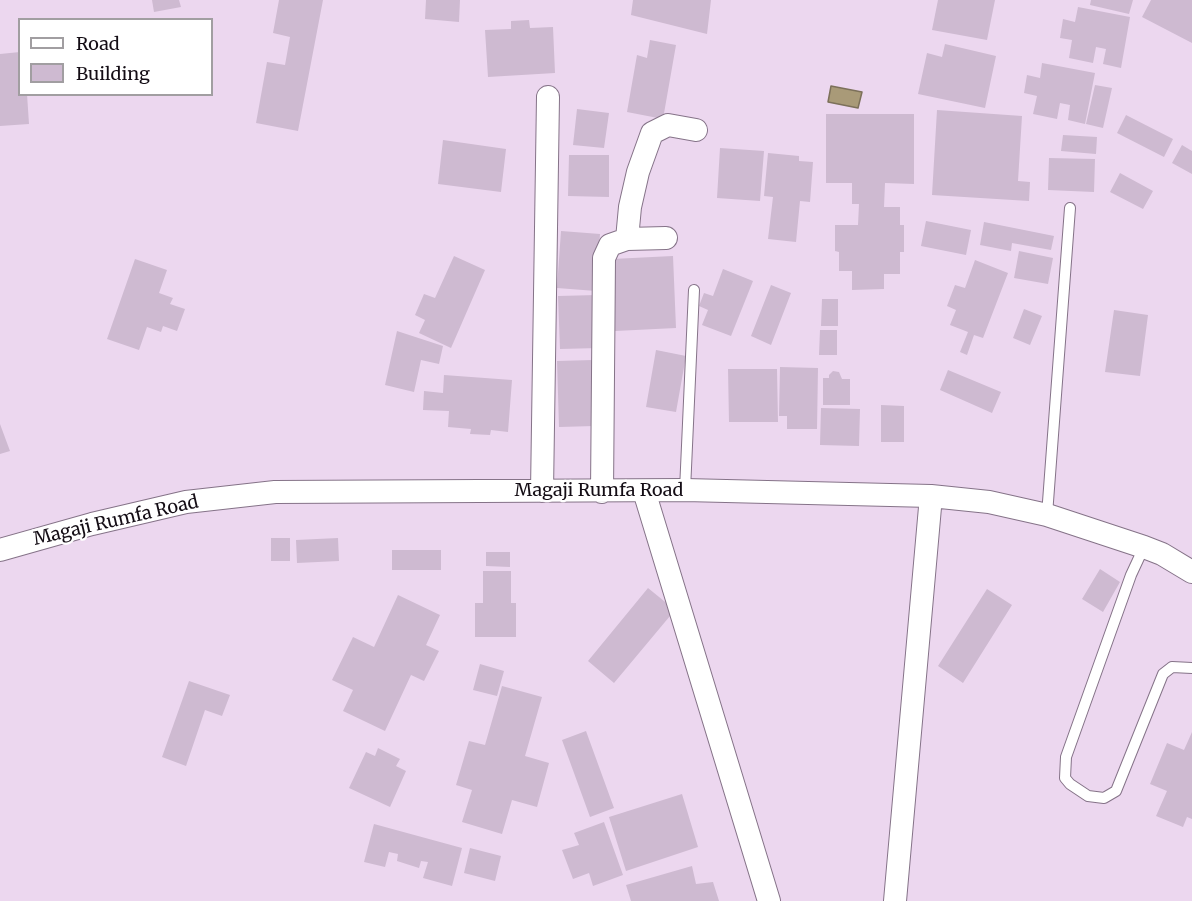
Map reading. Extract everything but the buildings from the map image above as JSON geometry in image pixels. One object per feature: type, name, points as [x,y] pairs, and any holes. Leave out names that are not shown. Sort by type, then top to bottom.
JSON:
[{"type":"street","points":[[542,491],[548,97]]},
{"type":"street","points":[[627,239],[630,207],[638,172],[652,133],[668,125],[696,130]]},
{"type":"street","points":[[602,492],[604,258],[610,245],[627,239],[666,238]]},
{"type":"street","name":"Magaji Rumfa Road","points":[[0,550],[92,524],[186,502],[275,492],[685,490],[931,496],[989,502],[1047,514],[1144,547],[1192,572]]},
{"type":"street","points":[[644,491],[769,901]]},
{"type":"street","points":[[895,901],[931,496]]},
{"type":"lane","points":[[1047,514],[1070,208]]},
{"type":"lane","points":[[685,490],[694,290]]},
{"type":"lane","points":[[1144,547],[1131,575],[1066,757],[1065,778],[1070,784],[1088,796],[1104,798],[1116,791],[1163,674],[1172,667],[1192,668]]},
{"type":"shaded area","points":[[831,86],[862,92],[858,108],[828,102]]}]
